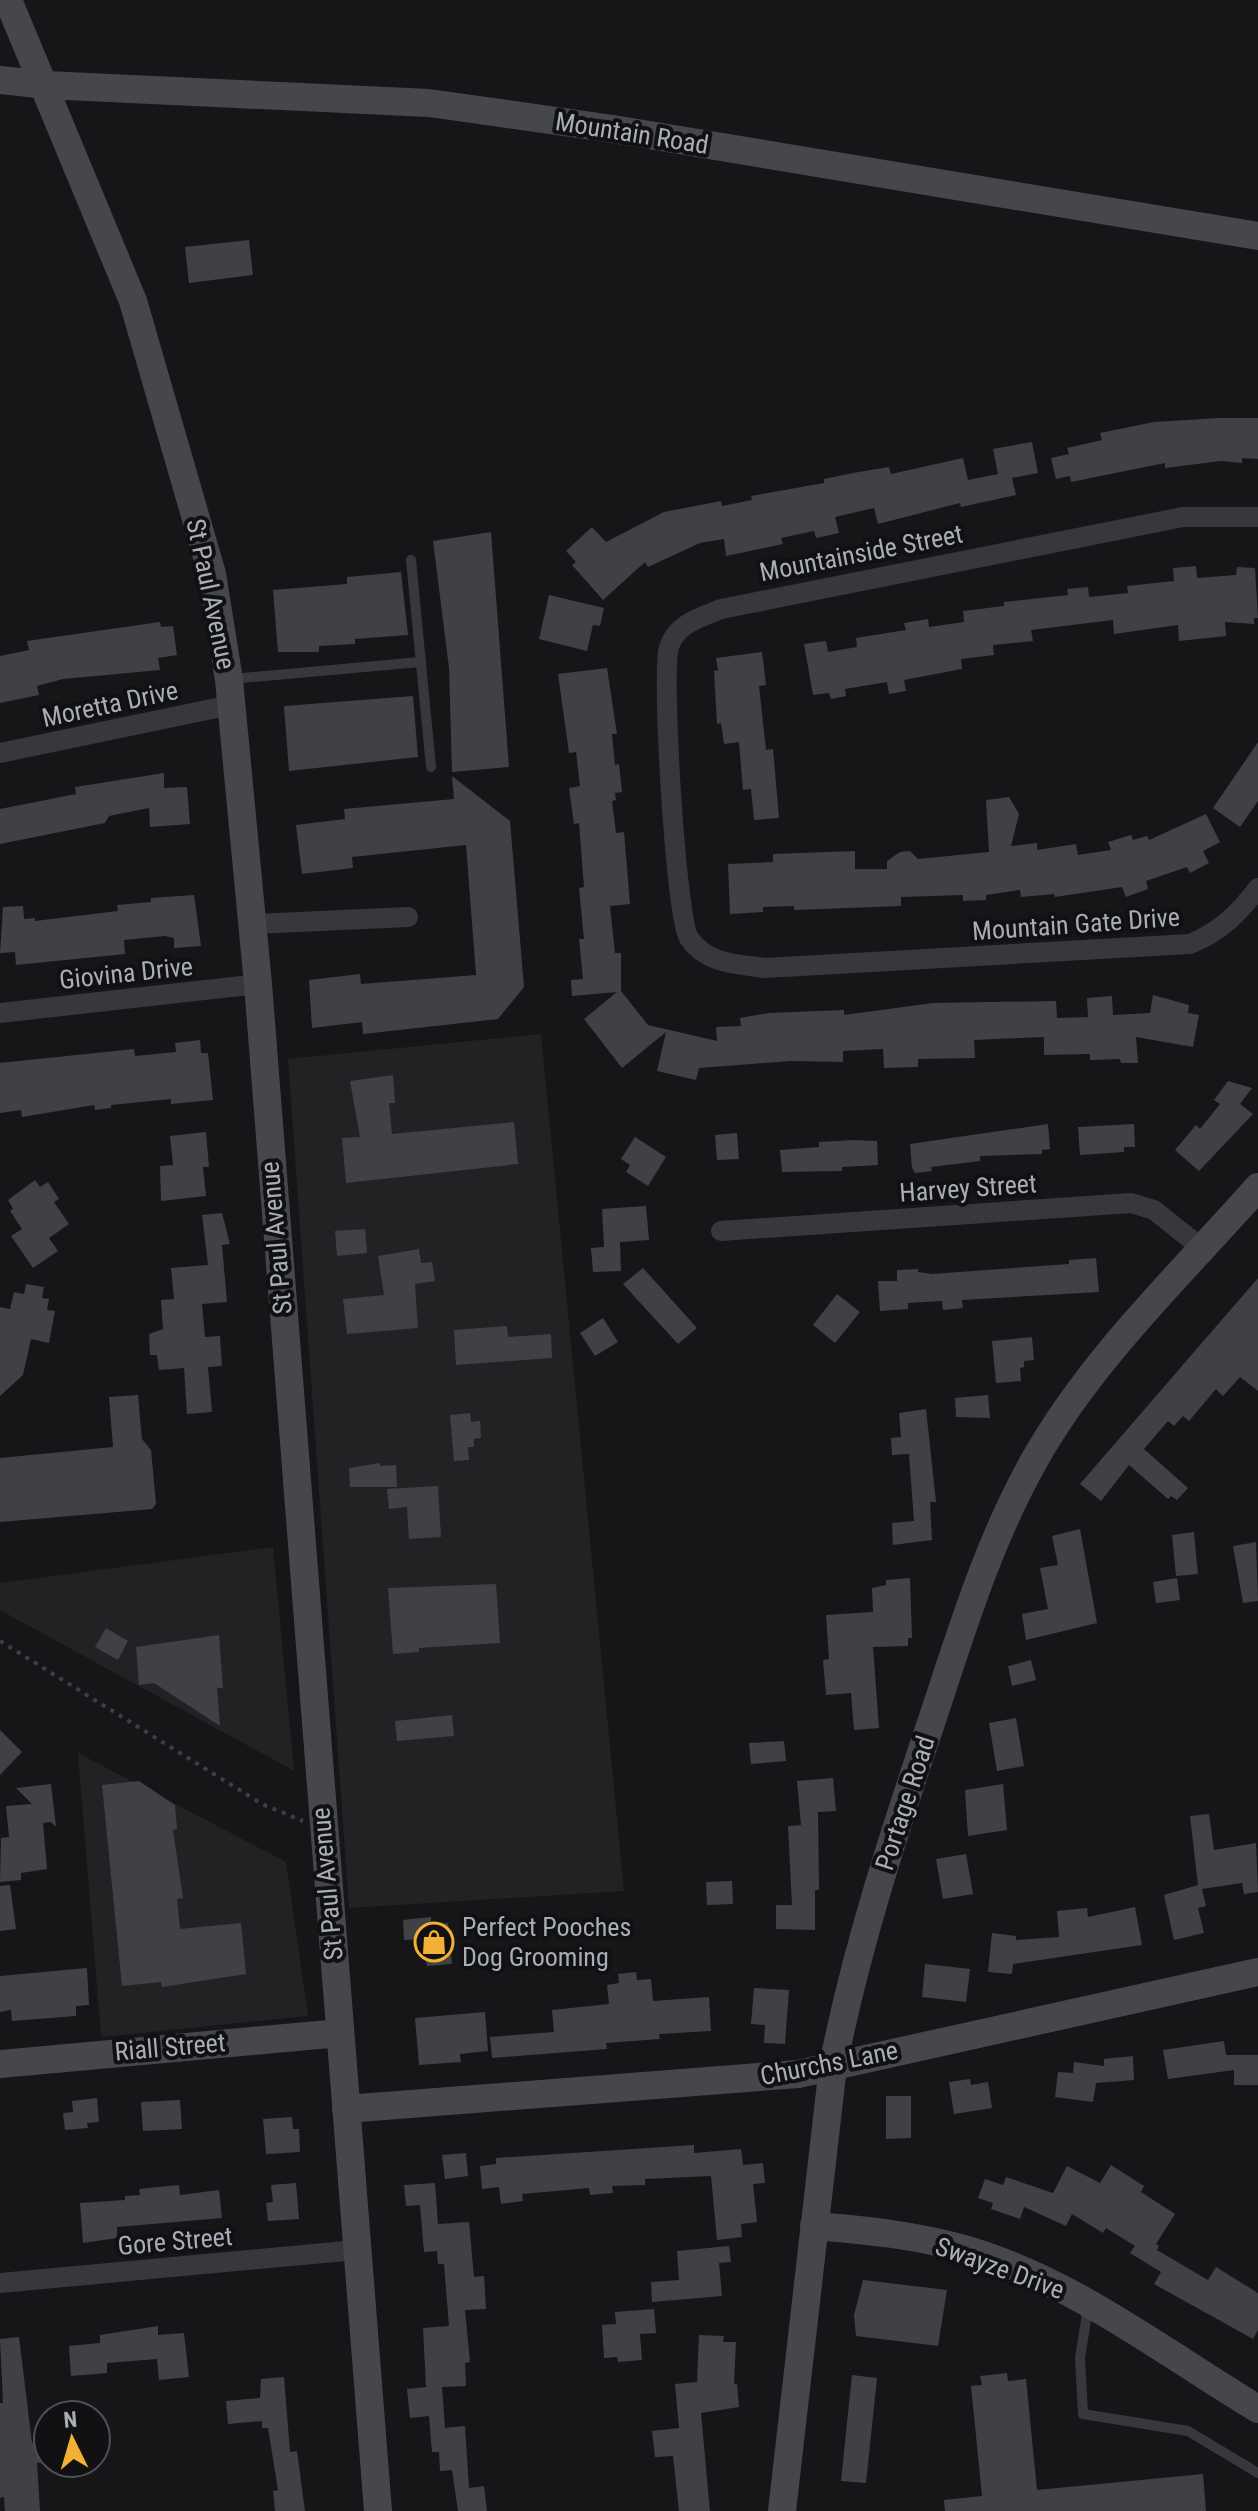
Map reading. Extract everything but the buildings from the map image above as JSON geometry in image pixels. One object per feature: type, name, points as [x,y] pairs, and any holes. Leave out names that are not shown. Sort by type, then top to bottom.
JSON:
[{"type":"street","name":"St Paul Avenue","points":[[8,0],[46,85],[133,301],[212,574],[230,692],[258,984],[378,2511]]},
{"type":"street","name":"Mountain Road","points":[[0,80],[46,85],[429,103],[613,129],[1258,236]]},
{"type":"street","name":"Mountainside Street","points":[[877,961],[765,968],[713,960],[688,937],[681,898],[667,693],[669,648],[687,623],[767,597],[1183,517],[1258,517]]},
{"type":"street","name":"Moretta Drive","points":[[0,753],[230,692]]},
{"type":"street","name":"Mountain Gate Drive","points":[[877,961],[1190,944],[1212,935],[1242,909],[1258,888]]},
{"type":"street","points":[[252,924],[408,917]]},
{"type":"street","name":"Giovina Drive","points":[[0,1013],[258,984]]},
{"type":"street","name":"Portage Road","points":[[782,2511],[833,2066],[861,1943],[884,1866],[994,1542],[1036,1457],[1089,1381],[1258,1187]]},
{"type":"street","name":"Harvey Street","points":[[721,1231],[1131,1203],[1154,1210],[1203,1249]]},
{"type":"street","name":"Churchs Lane","points":[[346,2109],[798,2074],[1258,1972]]},
{"type":"street","name":"Riall Street","points":[[0,2064],[340,2033]]},
{"type":"street","name":"Swayze Drive","points":[[814,2226],[895,2233],[966,2249],[1035,2276],[1089,2303],[1258,2409]]},
{"type":"street","name":"Gore Street","points":[[0,2283],[356,2250]]},
{"type":"lane","points":[[411,560],[431,767]]},
{"type":"lane","points":[[230,692],[420,662]]},
{"type":"lane","points":[[1089,2303],[1080,2358],[1083,2414],[1188,2431],[1258,2473]]},
{"type":"path","points":[[0,1641],[262,1804],[292,1819],[322,1825]]},
{"type":"shaded area","points":[[541,1034],[624,1891],[349,1908],[288,1059]]},
{"type":"shaded area","points":[[273,1547],[294,1771],[0,1610],[0,1583]]},
{"type":"shaded area","points":[[78,1753],[286,1862],[308,2016],[101,2037]]},
{"type":"place","name":"Perfect Pooches Dog Grooming","points":[[434,1942]]}]
